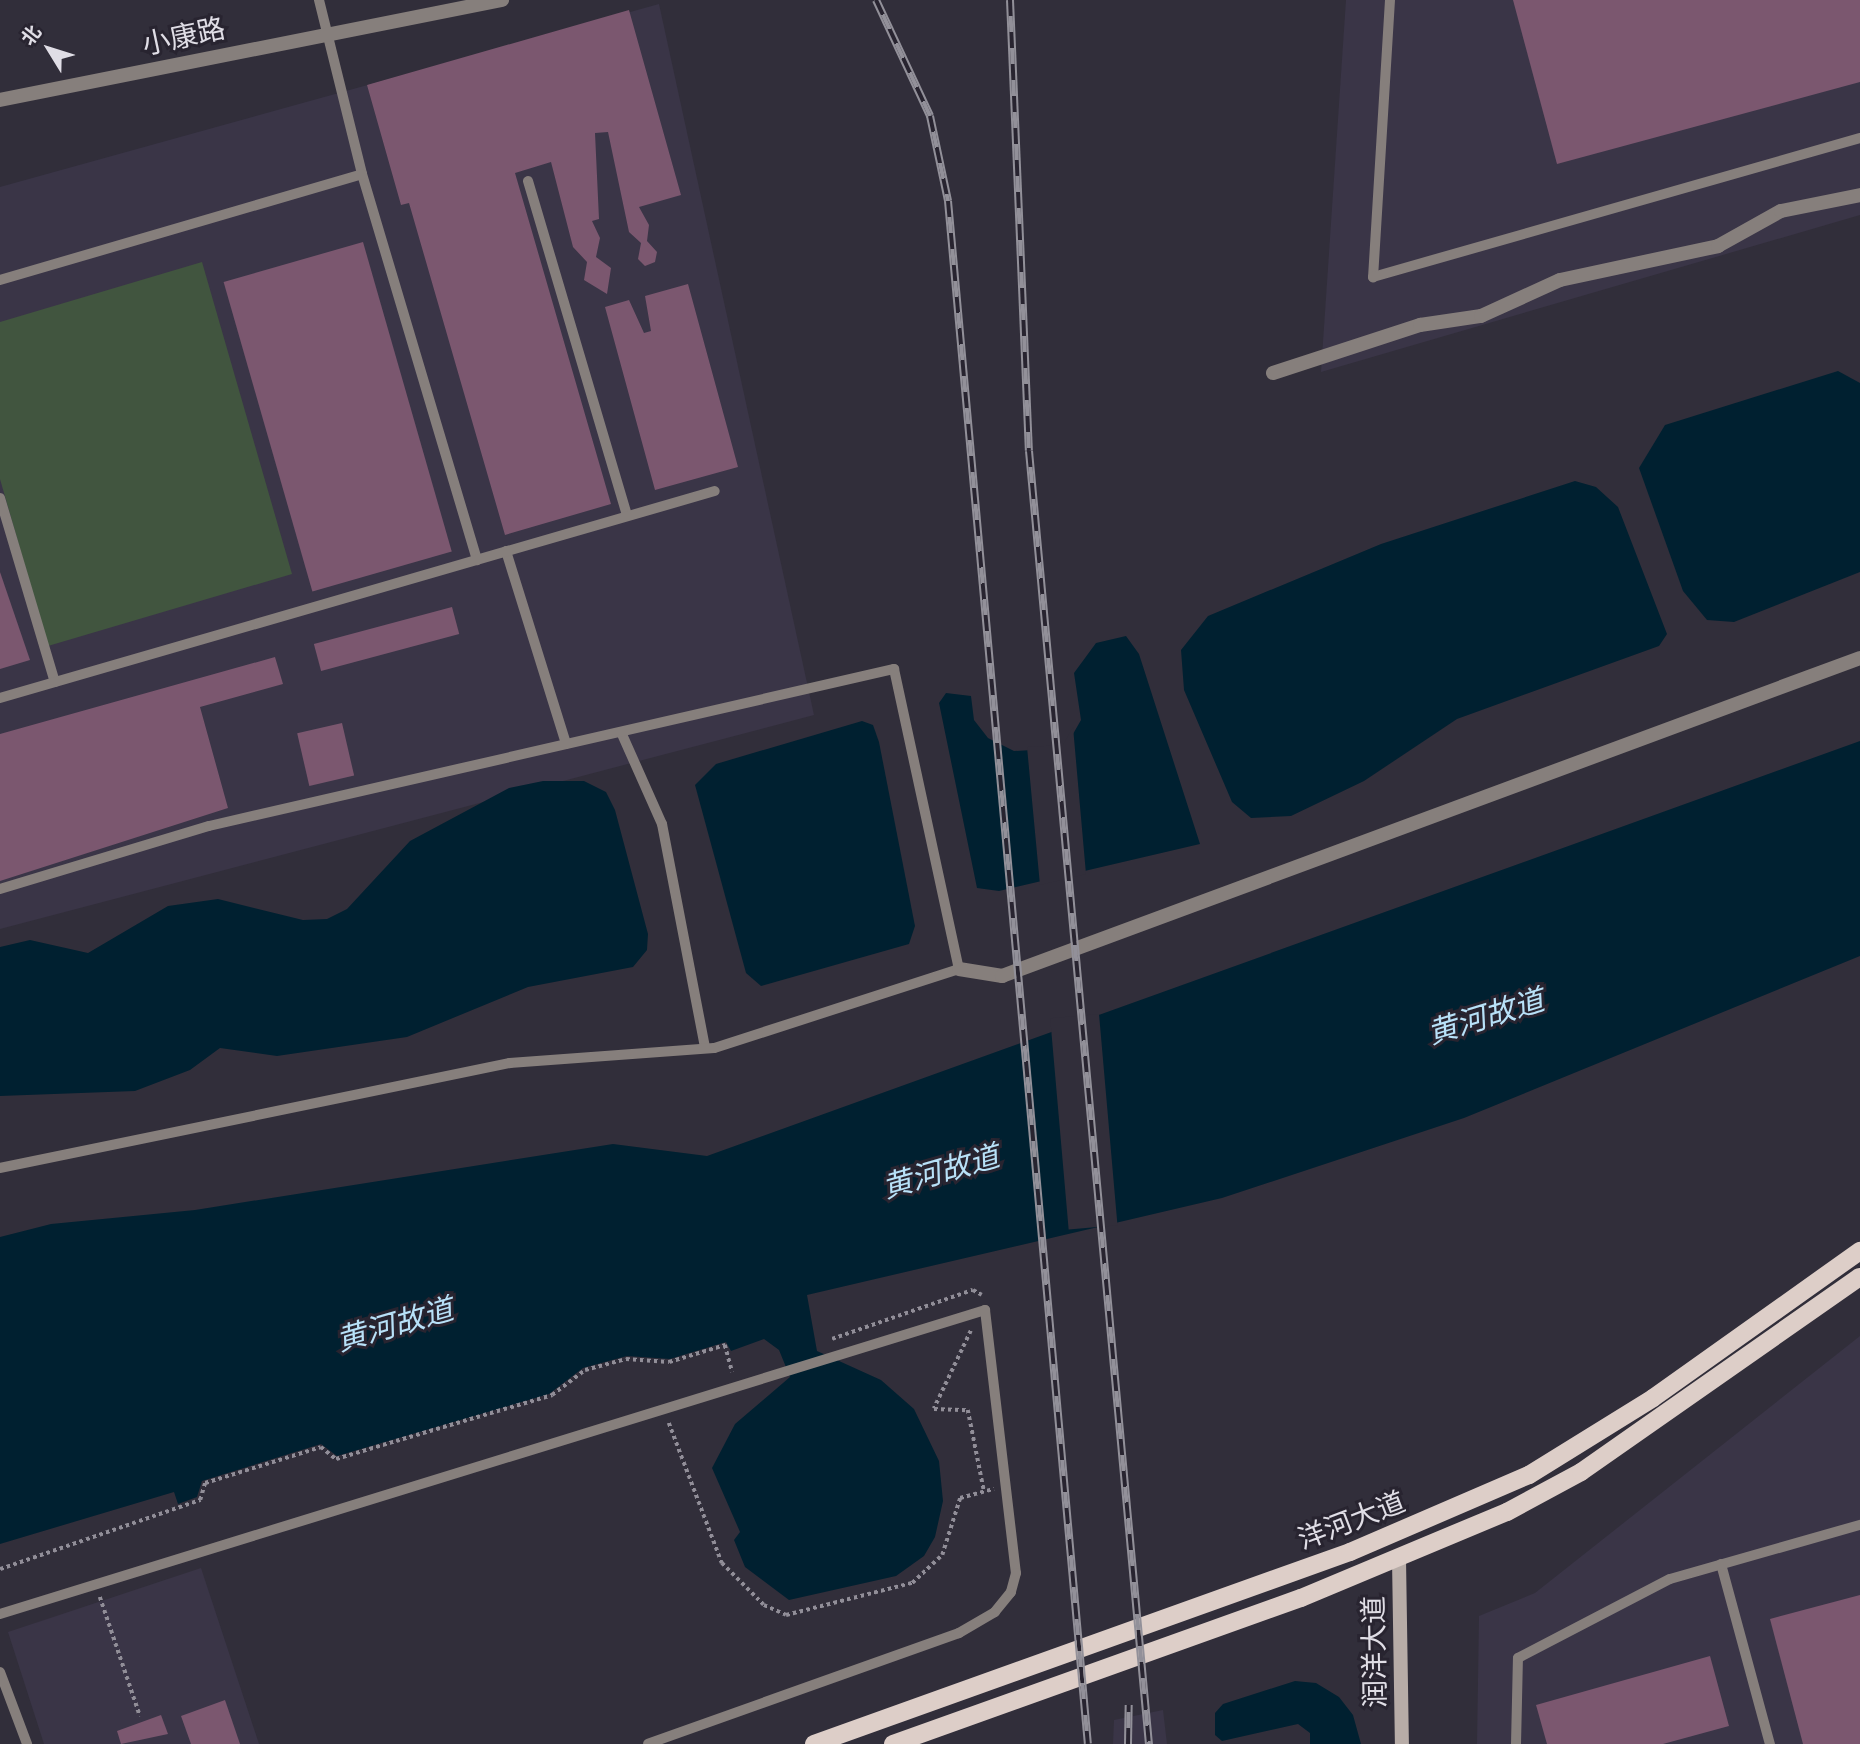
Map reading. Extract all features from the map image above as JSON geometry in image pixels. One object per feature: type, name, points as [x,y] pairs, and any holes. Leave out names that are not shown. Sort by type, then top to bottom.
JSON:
[{"type":"main road","name":"洋河大道","points":[[814,1744],[1350,1552],[1528,1475],[1624,1418],[1860,1251]]},
{"type":"main road","name":"洋河大道","points":[[893,1744],[1399,1559],[1581,1472],[1860,1277]]},
{"type":"street","name":"小康路","points":[[0,100],[502,0]]},
{"type":"street","points":[[1273,373],[1420,325],[1481,316],[1560,280],[1718,246],[1782,211],[1860,195]]},
{"type":"street","points":[[960,969],[1002,976],[1860,658]]},
{"type":"street","name":"润洋大道","points":[[1399,1559],[1402,1744]]},
{"type":"lane","points":[[319,0],[362,174],[477,560]]},
{"type":"lane","points":[[1390,0],[1373,277],[1860,138]]},
{"type":"lane","points":[[0,280],[362,174]]},
{"type":"lane","points":[[528,181],[627,516]]},
{"type":"lane","points":[[0,698],[715,491]]},
{"type":"lane","points":[[0,498],[55,682]]},
{"type":"lane","points":[[506,551],[566,744]]},
{"type":"lane","points":[[0,889],[209,826],[894,669],[960,969],[705,1048],[510,1063],[0,1168]]},
{"type":"lane","points":[[621,732],[662,824],[705,1048]]},
{"type":"lane","points":[[0,1614],[981,1311],[1016,1573],[1011,1592],[978,1625],[648,1744]]},
{"type":"lane","points":[[1516,1744],[1518,1658],[1670,1578],[1860,1525]]},
{"type":"lane","points":[[1721,1564],[1770,1744]]},
{"type":"lane","points":[[0,1672],[27,1744]]},
{"type":"path","points":[[832,1339],[973,1290],[981,1292],[981,1311],[933,1405],[938,1412],[968,1410],[985,1491]]},
{"type":"path","points":[[1,1569],[200,1500],[205,1483],[321,1447],[336,1459],[552,1395],[585,1370],[626,1359],[669,1362],[725,1345]]},
{"type":"path","points":[[665,1409],[722,1563],[764,1605],[786,1615],[912,1583],[942,1555],[960,1498],[1006,1486]]},
{"type":"path","points":[[96,1585],[140,1716]]},
{"type":"shaded area","points":[[1346,0],[1860,0],[1860,215],[1321,372]]},
{"type":"shaded area","points":[[659,4],[814,715],[0,929],[0,187]]},
{"type":"shaded area","points":[[1860,1336],[1860,1744],[1477,1744],[1479,1616],[1535,1593]]},
{"type":"shaded area","points":[[201,1568],[259,1744],[44,1744],[8,1632]]},
{"type":"shaded area","points":[[1163,1710],[1167,1744],[1113,1744],[1114,1720]]},
{"type":"green space","points":[[202,262],[292,574],[48,646],[0,479],[0,322]]},
{"type":"water","points":[[1838,371],[1860,383],[1860,572],[1734,622],[1707,620],[1683,591],[1639,468],[1665,425]]},
{"type":"water","points":[[1575,481],[1596,487],[1618,507],[1667,634],[1659,646],[1457,719],[1364,781],[1291,816],[1251,818],[1232,802],[1184,690],[1181,650],[1208,616],[1381,544]]},
{"type":"water","points":[[1126,636],[1139,654],[1200,844],[999,891],[977,888],[939,703],[946,693],[971,696],[974,720],[988,738],[1014,751],[1065,748],[1081,720],[1074,673],[1096,643]]},
{"type":"water","points":[[862,721],[873,725],[879,742],[915,926],[909,944],[761,986],[746,973],[695,785],[716,764]]},
{"type":"water","name":"黄河故道","points":[[1860,741],[1860,956],[1464,1118],[1222,1198],[807,1295],[817,1351],[881,1380],[914,1409],[939,1461],[943,1501],[935,1537],[924,1556],[896,1576],[789,1600],[745,1567],[734,1540],[740,1532],[712,1468],[735,1424],[790,1377],[779,1350],[764,1339],[731,1351],[726,1342],[670,1359],[627,1356],[583,1368],[549,1394],[337,1456],[321,1444],[202,1481],[197,1497],[178,1504],[174,1492],[0,1544],[0,1237],[51,1224],[195,1210],[613,1144],[707,1156]]},
{"type":"water","points":[[543,781],[584,781],[606,792],[615,810],[648,934],[647,950],[633,967],[528,987],[407,1037],[277,1056],[220,1048],[190,1070],[135,1091],[0,1096],[0,947],[30,940],[88,953],[168,906],[218,899],[303,920],[327,919],[347,909],[410,841],[509,788]]},
{"type":"water","points":[[1295,1681],[1316,1683],[1339,1697],[1353,1715],[1361,1744],[1310,1744],[1310,1733],[1298,1724],[1222,1741],[1215,1735],[1215,1713],[1223,1704]]},
{"type":"pier","points":[[1073,727],[1086,874],[1040,885],[1027,747],[1063,745]]},
{"type":"pier","points":[[1099,1014],[1117,1225],[1069,1229],[1050,1018]]},
{"type":"building","points":[[1513,0],[1860,0],[1860,82],[1557,164]]},
{"type":"building","points":[[629,10],[681,195],[639,207],[649,225],[647,241],[657,252],[655,262],[645,266],[638,259],[641,243],[629,232],[608,132],[595,133],[599,219],[592,221],[600,238],[596,257],[611,268],[607,294],[584,280],[587,262],[573,247],[551,162],[515,173],[611,504],[505,535],[409,203],[401,205],[367,85]]},
{"type":"building","points":[[363,242],[452,552],[312,591],[224,282]]},
{"type":"building","points":[[688,284],[738,467],[655,490],[605,307],[629,300],[644,333],[651,331],[645,296]]},
{"type":"building","points":[[0,572],[30,660],[0,669]]},
{"type":"building","points":[[452,607],[459,634],[321,671],[314,644]]},
{"type":"building","points":[[275,657],[283,684],[200,707],[228,808],[0,881],[0,734]]},
{"type":"building","points":[[342,723],[354,776],[309,786],[297,733]]},
{"type":"building","points":[[1860,1595],[1860,1744],[1803,1744],[1770,1619]]},
{"type":"building","points":[[1710,1656],[1729,1726],[1663,1744],[1547,1744],[1536,1705]]},
{"type":"building","points":[[225,1700],[240,1744],[191,1744],[181,1716]]},
{"type":"building","points":[[161,1715],[168,1734],[121,1744],[117,1731]]},
{"type":"railway","points":[[876,0],[930,116],[948,201],[1088,1744]]},
{"type":"railway","points":[[1010,0],[1029,451],[1149,1744]]},
{"type":"railway","points":[[1128,1744],[1129,1705]]}]
